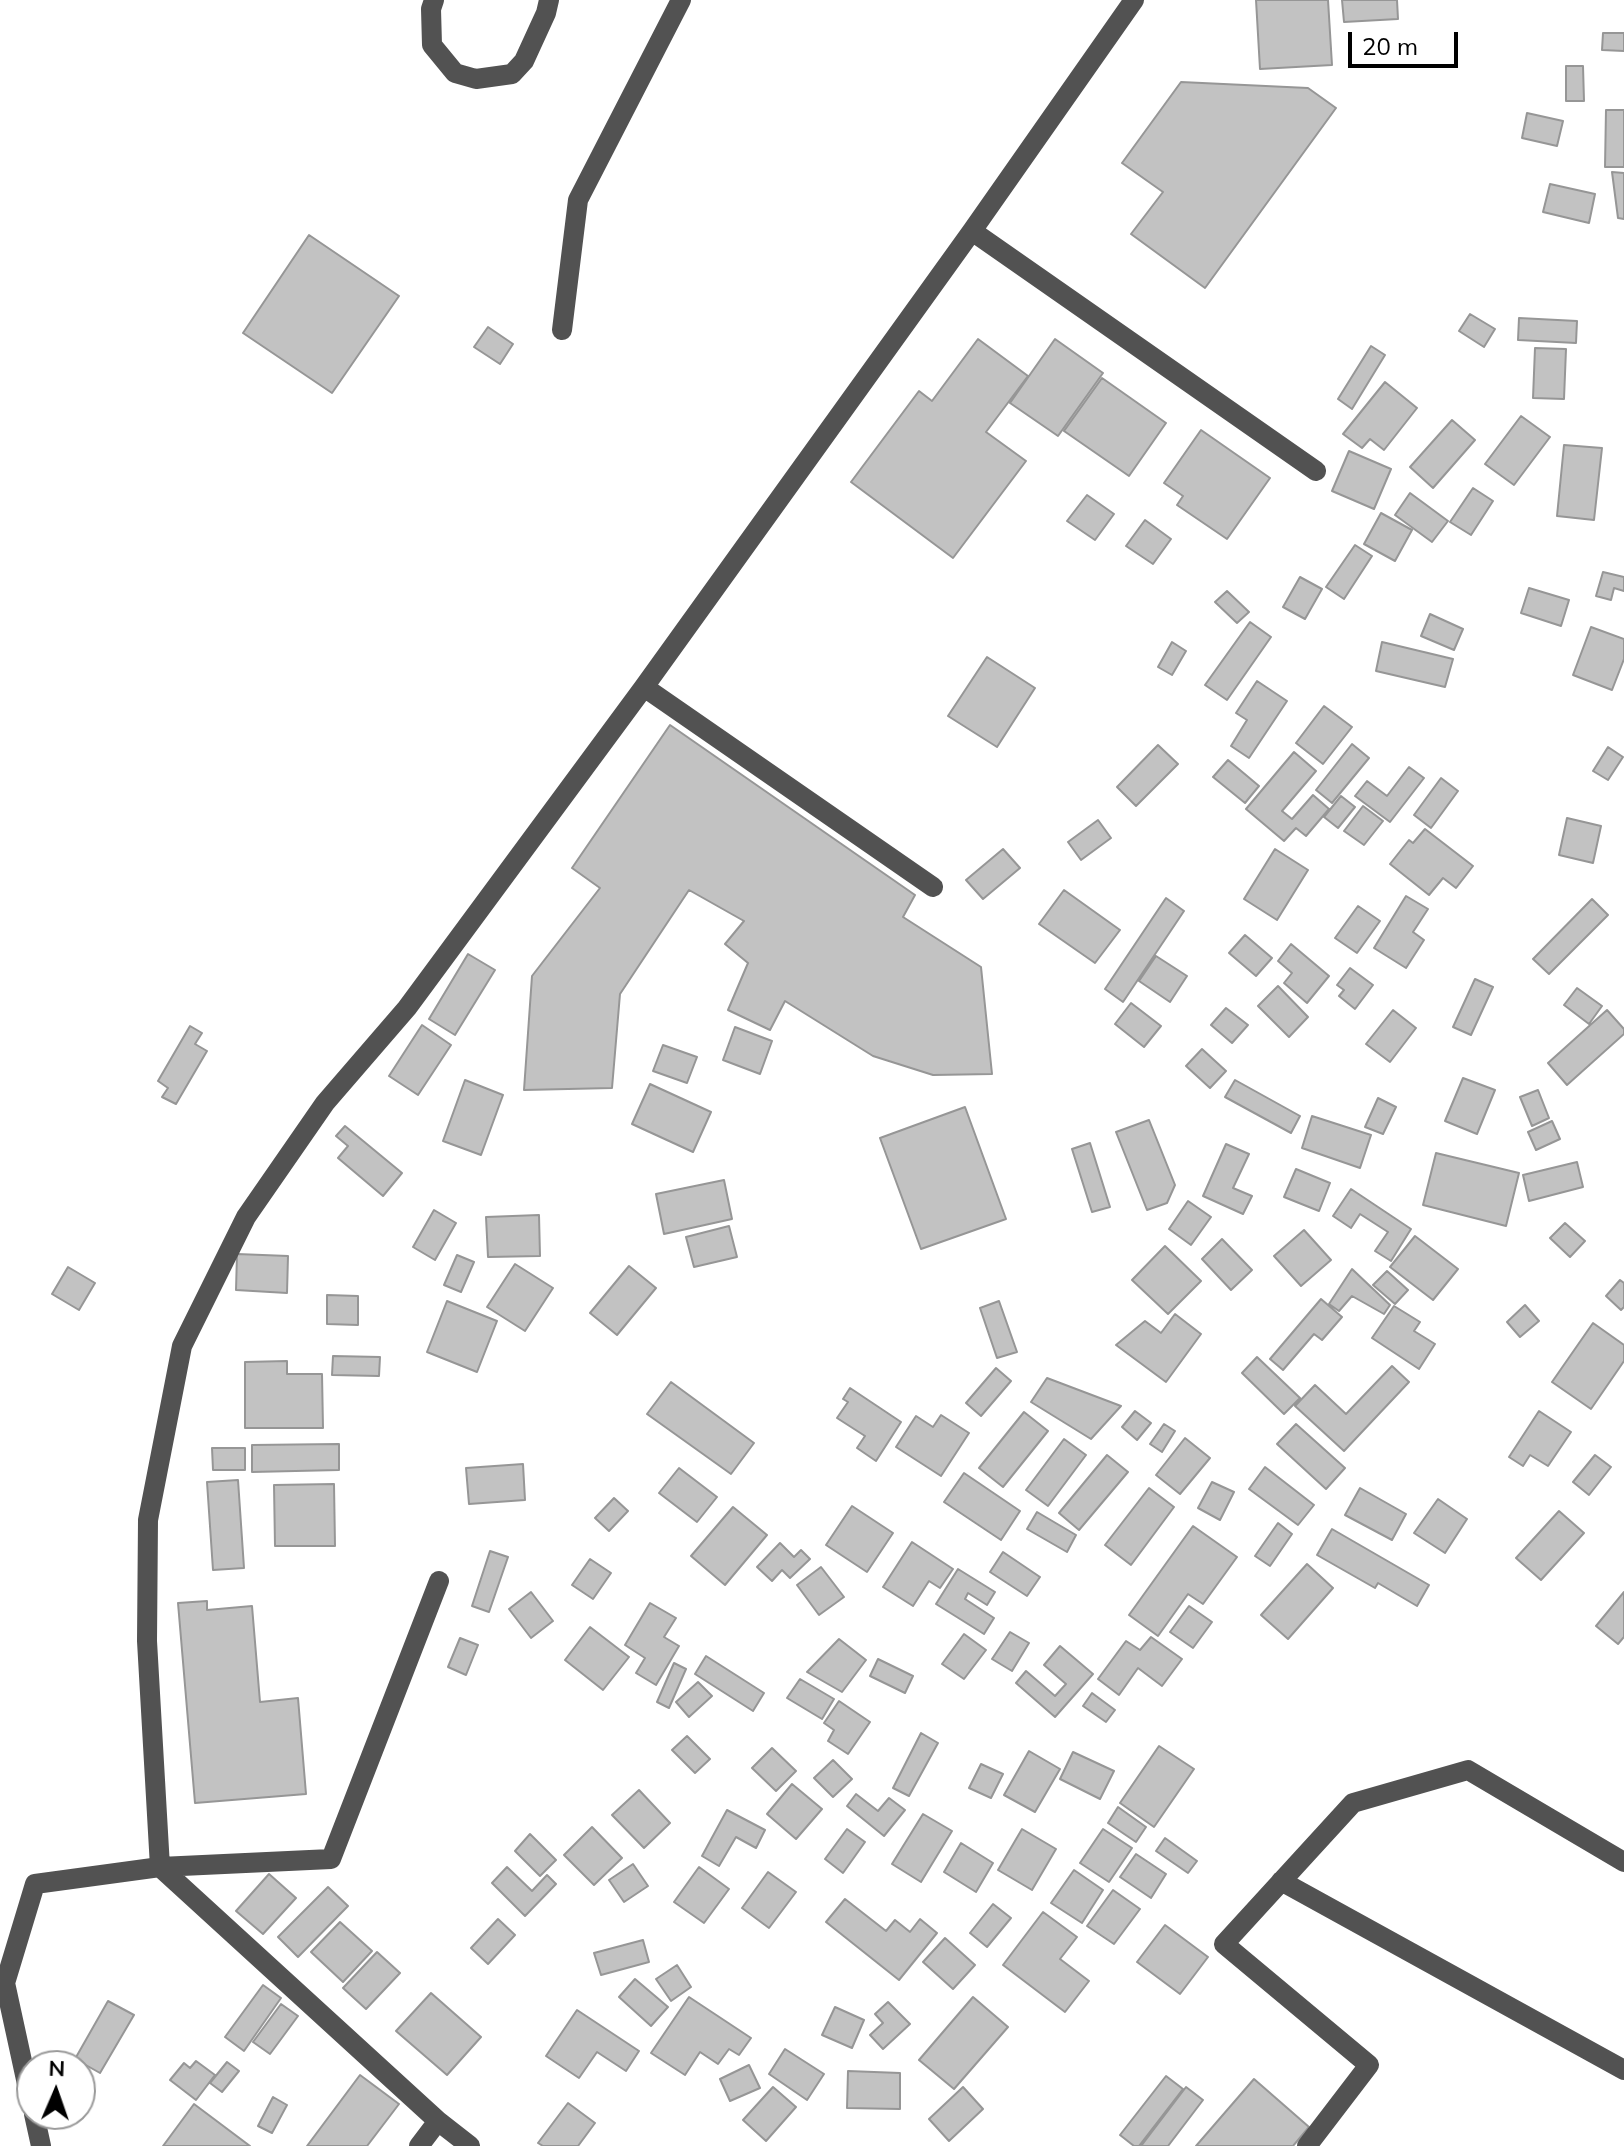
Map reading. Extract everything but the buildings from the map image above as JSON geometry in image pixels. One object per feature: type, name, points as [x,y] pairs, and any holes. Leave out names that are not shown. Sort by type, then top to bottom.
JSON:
[{"type":"street","points":[[434,0],[431,9],[432,45],[455,73],[476,79],[512,74],[524,61],[549,0]]},
{"type":"street","points":[[562,330],[578,200],[681,0]]},
{"type":"street","points":[[470,2146],[438,2121],[160,1867],[147,1641],[148,1520],[182,1346],[246,1217],[325,1103],[407,1008],[644,687],[1134,0]]},
{"type":"street","points":[[972,231],[1316,471]]},
{"type":"street","points":[[644,687],[933,887]]},
{"type":"street","points":[[20,2050],[5,1983],[35,1884],[160,1867],[331,1859],[439,1581]]},
{"type":"street","points":[[1310,2145],[1369,2065],[1224,1944],[1353,1803],[1468,1770],[1624,1862]]},
{"type":"street","points":[[1281,1881],[1624,2070]]},
{"type":"street","points":[[419,2146],[438,2121]]}]
